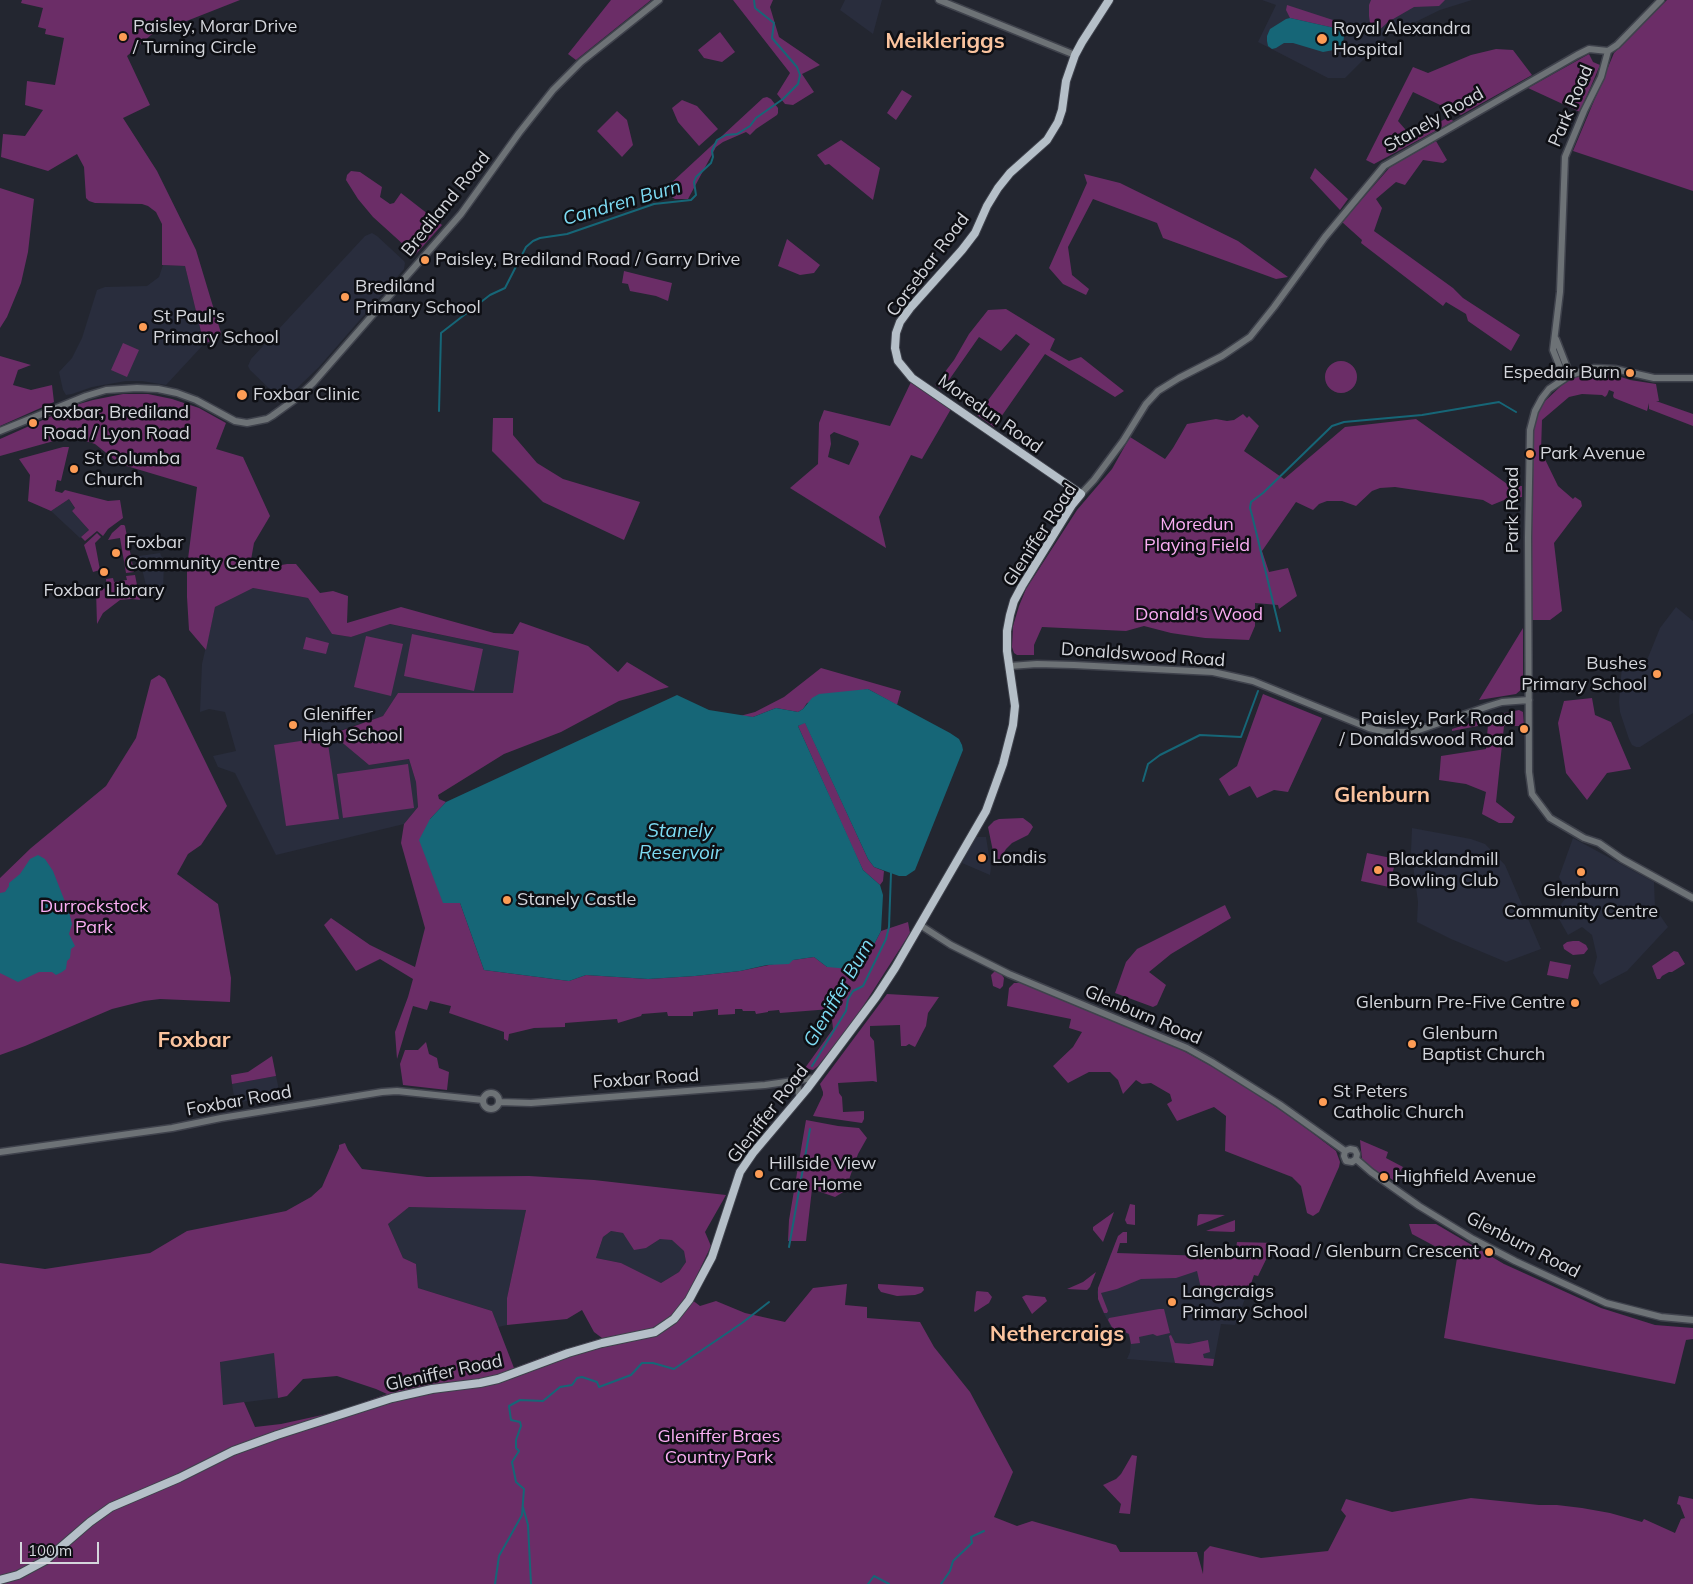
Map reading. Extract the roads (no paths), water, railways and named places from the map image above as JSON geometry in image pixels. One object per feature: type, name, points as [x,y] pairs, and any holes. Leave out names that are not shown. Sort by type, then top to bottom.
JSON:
[{"type":"main road","name":"Corsebar Road","points":[[896,348],[896,333],[900,322],[975,233],[992,197],[1004,180],[1040,148],[1054,130],[1062,110],[1066,81],[1075,55],[1109,0]]},
{"type":"main road","name":"Moredun Road","points":[[896,348],[898,361],[912,378],[1081,494]]},
{"type":"main road","name":"Gleniffer Road","points":[[0,1580],[18,1575],[46,1560],[111,1506],[179,1478],[208,1465],[217,1458],[256,1442],[392,1398],[432,1389],[498,1379],[568,1353],[655,1332],[674,1319],[689,1300],[712,1256],[740,1172],[752,1153],[800,1098],[876,997],[986,811],[998,779],[1013,725],[1015,706],[1007,651],[1007,631],[1014,602],[1072,505],[1081,494]]},
{"type":"street","name":"Brediland Road","points":[[0,432],[86,396],[106,390],[137,388],[158,389],[177,393],[196,400],[235,421],[255,422],[272,416],[297,398],[313,383],[461,214],[519,133],[553,90],[581,62],[659,0]]},
{"type":"street","points":[[939,0],[1075,55]]},
{"type":"street","name":"Park Road","points":[[1661,0],[1617,45],[1608,51],[1601,77],[1584,111],[1565,158],[1560,292],[1553,350],[1567,376],[1549,389],[1542,398],[1535,411],[1530,430],[1528,537],[1529,784],[1537,803],[1550,818],[1584,838],[1600,843],[1622,859],[1693,898]]},
{"type":"street","name":"Stanely Road","points":[[1307,260],[1384,166],[1577,55],[1589,49],[1608,51]]},
{"type":"street","name":"Gleniffer Road","points":[[1081,494],[1094,480],[1146,404],[1158,391],[1222,356],[1250,337],[1307,260]]},
{"type":"street","points":[[1567,376],[1588,369],[1608,368],[1654,378],[1693,378]]},
{"type":"street","name":"Donaldswood Road","points":[[1010,666],[1037,664],[1074,665],[1221,674],[1253,681],[1369,728],[1386,732],[1413,732],[1502,702],[1529,700]]},
{"type":"street","name":"Glenburn Road","points":[[920,924],[951,945],[1009,974],[1187,1048],[1212,1062],[1279,1104],[1345,1151],[1346,1161],[1352,1162],[1356,1159],[1419,1206],[1516,1261],[1606,1303],[1662,1317],[1693,1320]]},
{"type":"street","name":"Foxbar Road","points":[[499,1102],[531,1103],[765,1085],[814,1078]]},
{"type":"street","points":[[796,1081],[800,1098]]},
{"type":"street","name":"Foxbar Road","points":[[0,1152],[172,1128],[227,1117],[382,1092],[396,1091],[483,1100]]},
{"type":"street","points":[[491,1093],[496,1095],[499,1102],[497,1106],[491,1109],[486,1107],[483,1100],[485,1095],[491,1093]]},
{"type":"water","points":[[1290,18],[1339,29],[1344,36],[1343,44],[1339,49],[1323,52],[1293,43],[1284,43],[1272,49],[1268,46],[1267,41],[1270,29]]},
{"type":"water","name":"Stanely Reservoir","points":[[868,689],[950,733],[959,739],[963,750],[915,870],[906,876],[899,876],[874,867],[868,859],[805,723],[798,726],[863,870],[880,885],[883,895],[881,931],[866,960],[850,969],[827,967],[814,957],[793,960],[789,964],[767,965],[740,971],[648,979],[586,975],[569,981],[484,970],[460,903],[443,903],[419,840],[430,819],[446,802],[677,695],[709,710],[753,717],[776,708],[798,712],[812,698],[819,694]]},
{"type":"water","points":[[38,855],[45,859],[53,871],[69,912],[72,924],[69,934],[75,946],[71,949],[66,969],[62,972],[56,975],[52,972],[39,972],[18,982],[0,973],[0,893],[5,892],[9,883],[20,874],[30,859]]},
{"type":"waterway","name":"Candren Burn","points":[[439,411],[441,333],[490,295],[505,288],[526,247],[540,238],[567,234],[654,204],[691,200],[696,195],[694,182],[696,177],[711,163],[712,151],[717,140],[726,135],[737,134],[750,126],[756,118],[783,99],[798,84],[800,75],[797,67],[772,38],[774,23],[755,8],[754,0]]},
{"type":"waterway","points":[[1280,631],[1250,508],[1251,502],[1263,493],[1332,426],[1344,422],[1422,415],[1499,402],[1516,412]]},
{"type":"waterway","points":[[1143,781],[1148,764],[1160,755],[1200,735],[1241,737],[1258,691]]},
{"type":"waterway","name":"Gleniffer Burn","points":[[812,1066],[846,1011],[848,999],[853,991],[863,986],[886,939],[889,927],[891,873]]},
{"type":"waterway","name":"Gleniffer Burn","points":[[789,1247],[810,1129]]},
{"type":"waterway","name":"Gleniffer Burn","points":[[495,1584],[499,1556],[522,1515],[524,1489],[516,1482],[512,1462],[519,1451],[516,1448],[516,1440],[521,1426],[520,1422],[511,1420],[509,1406],[520,1400],[543,1401],[560,1387],[572,1385],[577,1378],[582,1377],[597,1382],[599,1387],[631,1375],[642,1363],[653,1363],[674,1369],[742,1323],[769,1302]]},
{"type":"waterway","points":[[523,1507],[528,1525],[531,1584]]},
{"type":"waterway","points":[[941,1584],[950,1571],[953,1561],[972,1543],[971,1537],[984,1531]]},
{"type":"waterway","points":[[868,1584],[874,1576],[889,1584]]},
{"type":"place","name":"Paisley, Morar Drive / Turning Circle","points":[[123,37]]},
{"type":"place","name":"Royal Alexandra Hospital","points":[[1322,39]]},
{"type":"place","name":"Paisley, Brediland Road / Garry Drive","points":[[425,260]]},
{"type":"place","name":"Brediland Primary School","points":[[345,297]]},
{"type":"place","name":"St Paul's Primary School","points":[[143,327]]},
{"type":"place","name":"Espedair Burn","points":[[1630,373]]},
{"type":"place","name":"Foxbar Clinic","points":[[242,395]]},
{"type":"place","name":"Foxbar, Brediland Road / Lyon Road","points":[[33,423]]},
{"type":"place","name":"Park Avenue","points":[[1530,454]]},
{"type":"place","name":"St Columba Church","points":[[74,469]]},
{"type":"place","name":"Foxbar Community Centre","points":[[116,553]]},
{"type":"place","name":"Foxbar Library","points":[[104,572]]},
{"type":"place","name":"Bushes Primary School","points":[[1657,674]]},
{"type":"place","name":"Gleniffer High School","points":[[293,725]]},
{"type":"place","name":"Paisley, Park Road / Donaldswood Road","points":[[1524,729]]},
{"type":"place","name":"Londis","points":[[982,858]]},
{"type":"place","name":"Blacklandmill Bowling Club","points":[[1378,870]]},
{"type":"place","name":"Glenburn Community Centre","points":[[1581,872]]},
{"type":"place","name":"Stanely Castle","points":[[507,900]]},
{"type":"place","name":"Glenburn Pre-Five Centre","points":[[1575,1003]]},
{"type":"place","name":"Glenburn Baptist Church","points":[[1412,1044]]},
{"type":"place","name":"St Peters Catholic Church","points":[[1323,1102]]},
{"type":"place","name":"Hillside View Care Home","points":[[759,1174]]},
{"type":"place","name":"Highfield Avenue","points":[[1384,1177]]},
{"type":"place","name":"Glenburn Road / Glenburn Crescent","points":[[1489,1252]]},
{"type":"place","name":"Langcraigs Primary School","points":[[1172,1302]]},
{"type":"district","name":"Meikleriggs","points":[[945,41]]},
{"type":"district","name":"Glenburn","points":[[1382,795]]},
{"type":"district","name":"Foxbar","points":[[194,1040]]},
{"type":"district","name":"Nethercraigs","points":[[1057,1334]]},
{"type":"park label","name":"Moredun Playing Field","points":[[1197,535]]},
{"type":"park label","name":"Donald's Wood","points":[[1199,615]]},
{"type":"park label","name":"Durrockstock Park","points":[[94,918]]},
{"type":"park label","name":"Gleniffer Braes Country Park","points":[[719,1447]]}]
